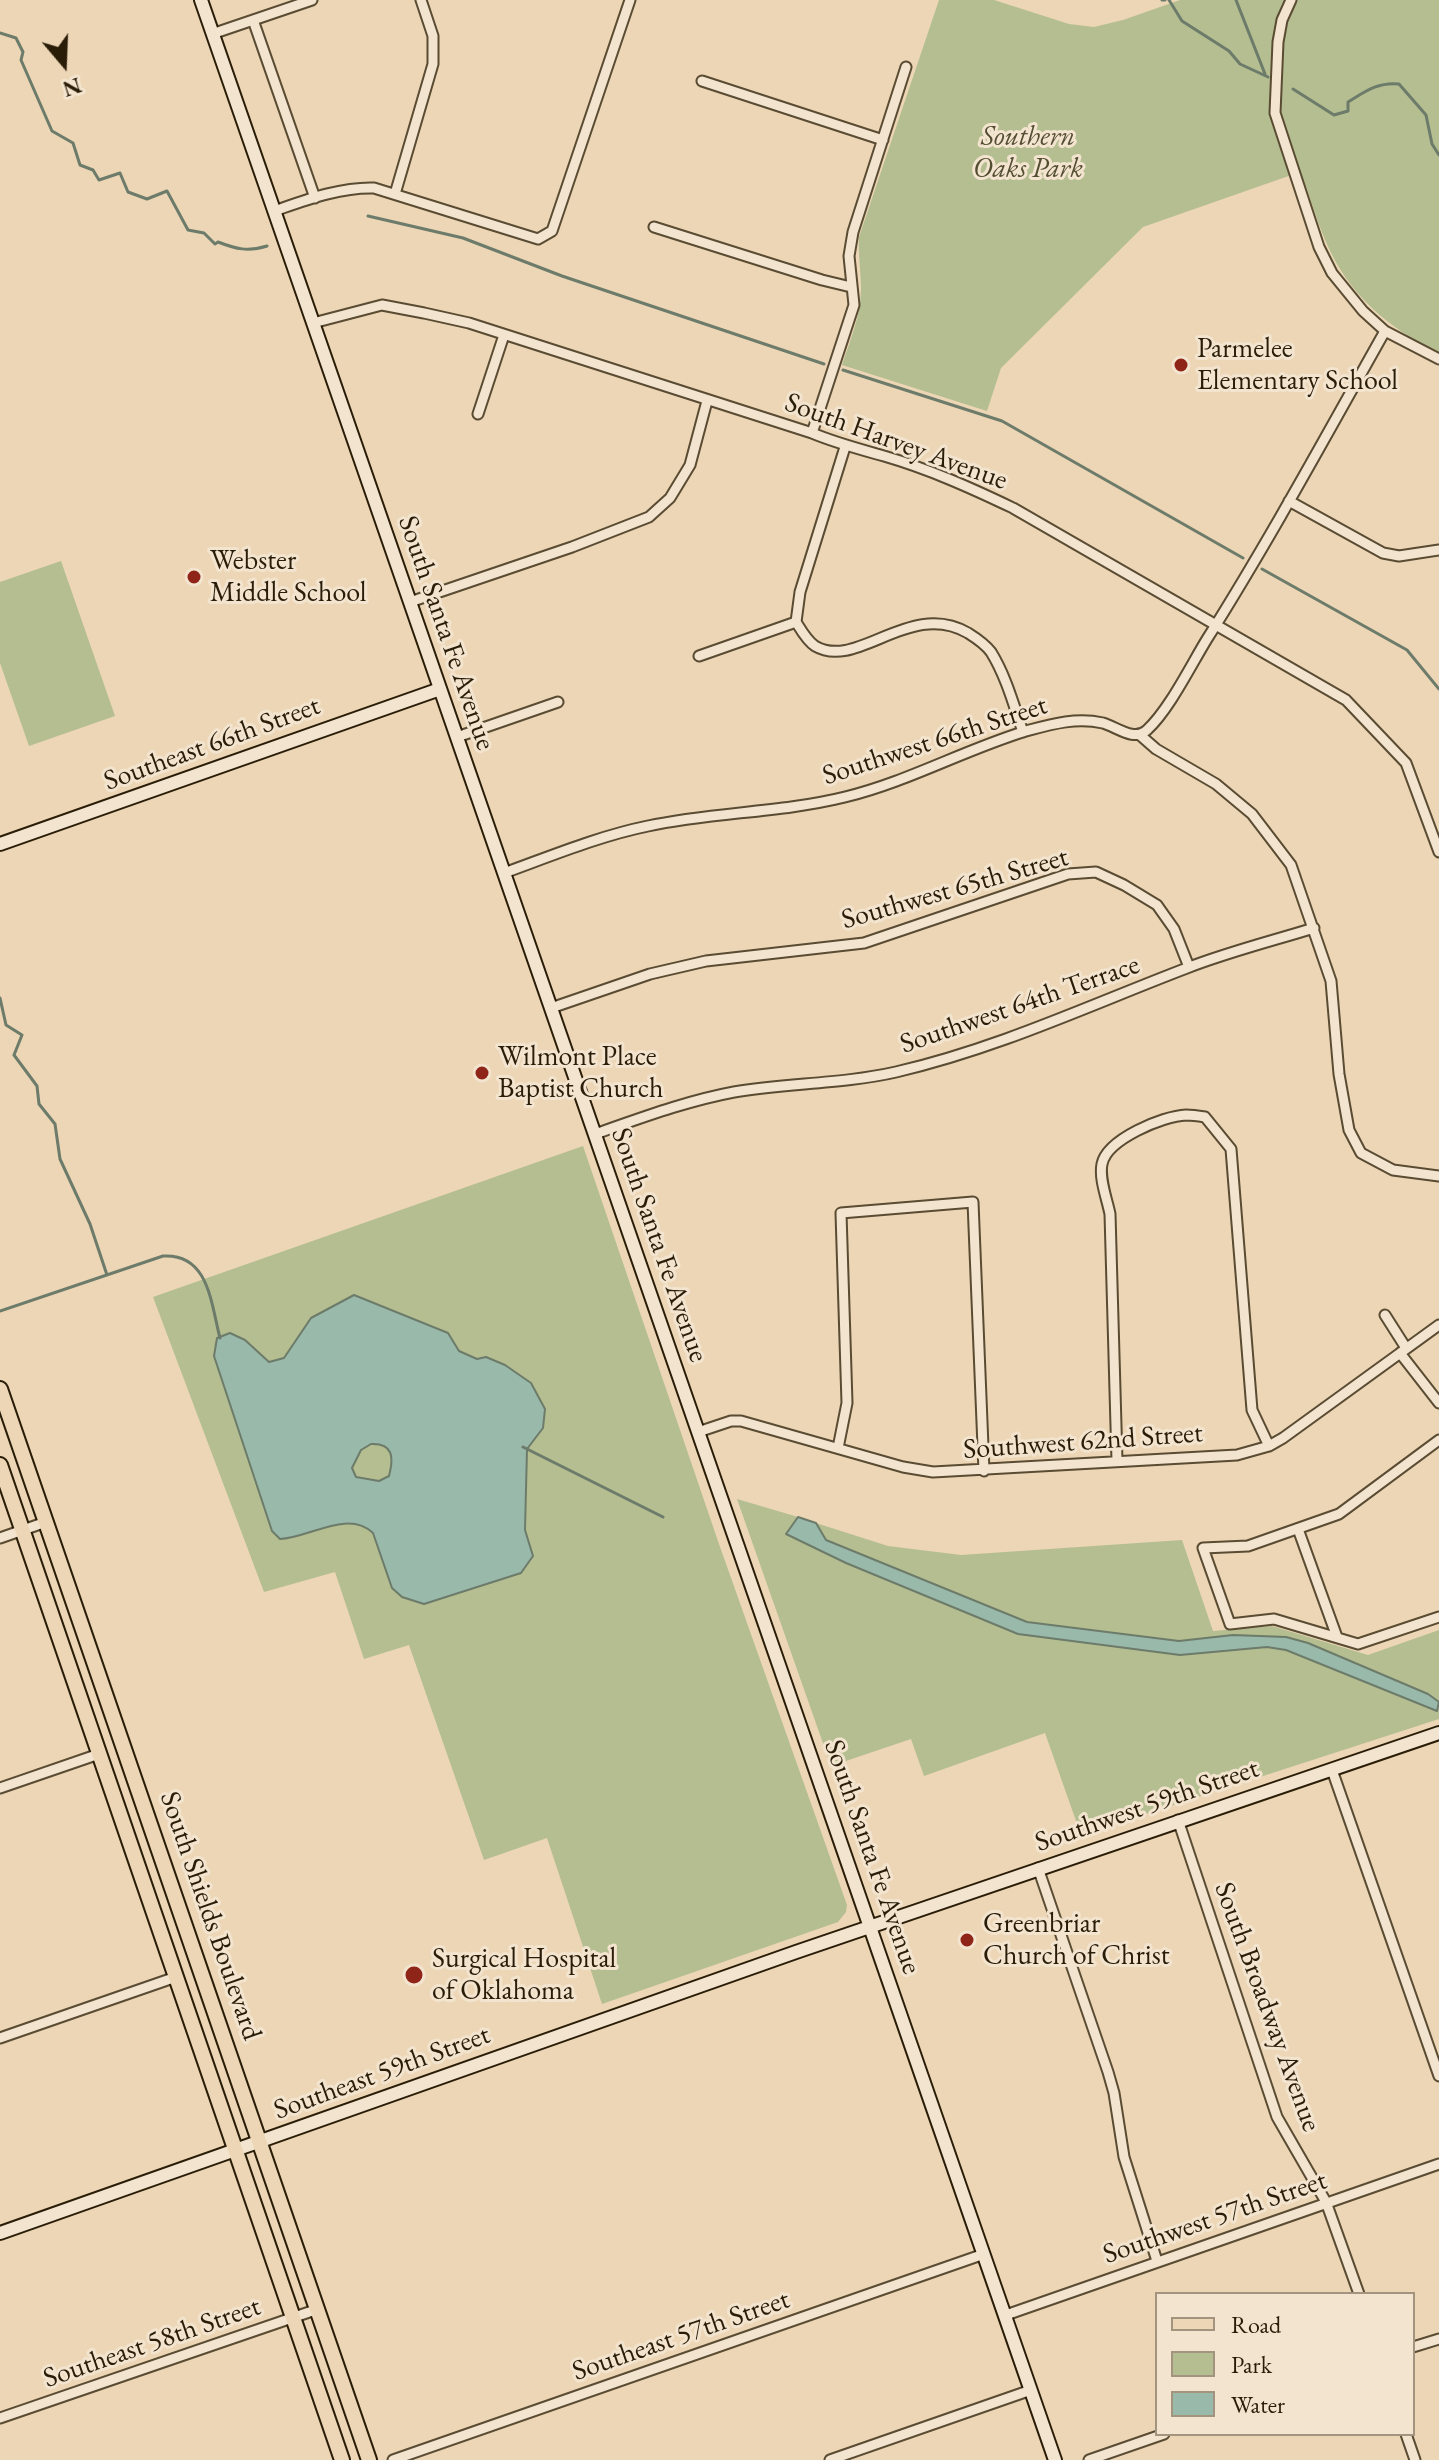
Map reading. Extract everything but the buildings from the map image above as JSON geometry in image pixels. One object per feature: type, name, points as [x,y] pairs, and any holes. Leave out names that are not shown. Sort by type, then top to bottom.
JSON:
[{"type":"main road","name":"South Santa Fe Avenue","points":[[201,0],[1055,2460]]},
{"type":"main road","name":"Southeast 66th Street","points":[[0,844],[440,689]]},
{"type":"main road","name":"South Shields Boulevard","points":[[0,1389],[369,2460]]},
{"type":"main road","name":"South Shields Boulevard","points":[[0,1465],[342,2460]]},
{"type":"main road","name":"Southwest 59th Street","points":[[870,1927],[1439,1733]]},
{"type":"main road","points":[[128,1838],[153,1830]]},
{"type":"main road","name":"Southeast 59th Street","points":[[0,2233],[870,1927]]},
{"type":"street","points":[[212,34],[312,0]]},
{"type":"street","points":[[395,194],[433,64],[433,36],[421,0]]},
{"type":"street","points":[[274,211],[357,188],[374,188],[538,239],[552,231],[630,0]]},
{"type":"street","points":[[1291,0],[1282,20],[1278,42],[1275,113],[1319,247],[1332,273],[1363,311],[1385,331],[1439,359]]},
{"type":"street","points":[[253,20],[315,198]]},
{"type":"street","points":[[812,433],[854,305],[849,256],[853,232],[906,67]]},
{"type":"street","points":[[702,81],[883,140]]},
{"type":"street","points":[[654,227],[851,287]]},
{"type":"street","name":"South Harvey Avenue","points":[[313,323],[382,305],[469,323],[812,433],[845,447],[884,456],[955,481],[1013,508],[1346,700],[1406,763],[1439,852]]},
{"type":"street","points":[[1140,735],[1162,711],[1216,625],[1385,331]]},
{"type":"street","points":[[478,414],[504,335]]},
{"type":"street","points":[[410,602],[572,547],[649,517],[670,498],[690,465],[707,401]]},
{"type":"street","points":[[845,447],[800,592],[796,622],[814,646],[832,651],[847,650],[917,625],[938,622],[958,627],[990,651],[1002,673],[1023,732]]},
{"type":"street","points":[[1289,501],[1383,553],[1399,556],[1439,550]]},
{"type":"street","points":[[699,656],[796,622]]},
{"type":"street","points":[[457,737],[558,702]]},
{"type":"street","name":"Southwest 66th Street","points":[[504,873],[650,825],[809,805],[846,797],[1023,732],[1059,723],[1084,719],[1108,724],[1140,735],[1156,749],[1216,784],[1252,814],[1291,865],[1331,981],[1339,1074],[1349,1130],[1361,1153],[1393,1170],[1439,1176]]},
{"type":"street","name":"Southwest 65th Street","points":[[551,1008],[650,974],[706,961],[864,943],[1068,874],[1096,872],[1157,905],[1174,929],[1189,967]]},
{"type":"street","name":"Southwest 64th Terrace","points":[[595,1134],[692,1101],[738,1092],[837,1083],[895,1072],[970,1052],[1060,1021],[1189,967],[1314,928]]},
{"type":"street","points":[[1117,1461],[1111,1239],[1102,1163],[1114,1143],[1184,1115],[1205,1117],[1231,1149],[1252,1410],[1269,1446]]},
{"type":"street","points":[[838,1448],[847,1403],[841,1213],[973,1202],[984,1471]]},
{"type":"street","points":[[1385,1315],[1403,1350],[1439,1403]]},
{"type":"street","name":"Southwest 62nd Street","points":[[698,1432],[731,1421],[741,1421],[917,1471],[984,1471],[1237,1455],[1269,1446],[1439,1325]]},
{"type":"street","points":[[1439,1440],[1339,1514],[1248,1546],[1203,1548],[1230,1624],[1274,1619],[1358,1644],[1439,1617]]},
{"type":"street","points":[[0,1538],[46,1522]]},
{"type":"street","points":[[1298,1529],[1337,1637]]},
{"type":"street","points":[[0,1788],[99,1754]]},
{"type":"street","points":[[1332,1770],[1439,2076]]},
{"type":"street","name":"South Broadway Avenue","points":[[1178,1820],[1277,2117],[1326,2202],[1358,2292]]},
{"type":"street","points":[[1038,1868],[1105,2062],[1114,2093],[1124,2157],[1157,2261]]},
{"type":"street","points":[[0,2038],[176,1977]]},
{"type":"street","name":"Southwest 57th Street","points":[[1006,2315],[1439,2164]]},
{"type":"street","name":"Southeast 57th Street","points":[[393,2460],[984,2254]]},
{"type":"street","name":"Southeast 58th Street","points":[[0,2418],[318,2309]]},
{"type":"street","points":[[1415,2346],[1439,2339]]},
{"type":"street","points":[[830,2460],[1031,2390]]},
{"type":"street","points":[[1089,2460],[1158,2436]]},
{"type":"street","points":[[1407,2436],[1415,2460]]},
{"type":"green space","name":"Southern Oaks Park","points":[[939,0],[994,0],[1069,24],[1094,27],[1180,0],[1439,0],[1439,353],[1403,333],[1358,294],[1335,261],[1300,172],[1143,227],[1001,368],[987,411],[842,365],[861,299],[859,237]]},
{"type":"green space","points":[[61,561],[115,716],[29,746],[0,663],[0,582]]},
{"type":"green space","points":[[583,1146],[847,1905],[838,1922],[602,2004],[547,1838],[484,1860],[409,1645],[364,1659],[335,1572],[264,1592],[153,1297]]},
{"type":"green space","points":[[737,1499],[798,1517],[787,1535],[846,1563],[1018,1634],[1180,1655],[1267,1647],[1286,1650],[1437,1711],[1439,1708],[1439,1719],[1081,1835],[1045,1733],[924,1776],[911,1739],[831,1766]]},
{"type":"green space","points":[[816,1523],[888,1546],[961,1555],[1182,1540],[1213,1631],[1272,1626],[1368,1655],[1439,1630],[1439,1702],[1428,1694],[1308,1643],[1233,1635],[1179,1641],[1149,1639],[1027,1622],[825,1540]]},
{"type":"water","points":[[354,1295],[448,1333],[459,1351],[477,1359],[486,1357],[505,1365],[531,1383],[545,1409],[543,1428],[527,1449],[525,1530],[533,1556],[521,1573],[424,1604],[402,1597],[392,1588],[373,1533],[363,1526],[340,1524],[280,1539],[272,1531],[214,1356],[217,1338],[230,1333],[245,1340],[269,1362],[284,1358],[311,1318]],"holes":[[[378,1444],[390,1452],[389,1476],[379,1481],[356,1477],[352,1468],[361,1450]]]},
{"type":"water","points":[[798,1517],[816,1523],[826,1540],[1027,1622],[1179,1641],[1233,1635],[1286,1637],[1308,1643],[1428,1694],[1439,1702],[1437,1711],[1286,1650],[1267,1647],[1180,1655],[1018,1634],[846,1563],[786,1534]]},
{"type":"waterway","points":[[1169,0],[1182,21],[1229,51],[1240,64],[1268,77]]},
{"type":"waterway","points":[[1236,0],[1265,74]]},
{"type":"waterway","points":[[0,33],[16,38],[23,52],[21,60],[52,131],[73,143],[80,165],[93,170],[99,180],[120,173],[128,192],[147,199],[167,191],[188,230],[204,233],[215,244],[218,242],[248,249],[267,246]]},
{"type":"waterway","points":[[1293,89],[1334,115],[1348,111],[1348,102],[1372,88],[1399,84],[1426,115],[1432,144],[1439,155]]},
{"type":"waterway","points":[[368,216],[463,238],[562,276],[824,364]]},
{"type":"waterway","points":[[843,370],[1002,421],[1243,558]]},
{"type":"waterway","points":[[1262,569],[1407,650],[1439,689]]},
{"type":"waterway","points":[[0,998],[6,1025],[22,1035],[14,1055],[37,1086],[39,1104],[55,1124],[60,1159],[90,1224],[107,1275]]},
{"type":"waterway","points":[[0,1311],[163,1256],[178,1257],[190,1263],[205,1283],[220,1338]]},
{"type":"waterway","points":[[523,1447],[663,1517]]},
{"type":"place","name":"Parmelee Elementary School","points":[[1181,365]]},
{"type":"place","name":"Webster Middle School","points":[[194,577]]},
{"type":"place","name":"Wilmont Place Baptist Church","points":[[482,1073]]},
{"type":"place","name":"Greenbriar Church of Christ","points":[[967,1940]]},
{"type":"place","name":"Surgical Hospital of Oklahoma","points":[[414,1975]]}]
